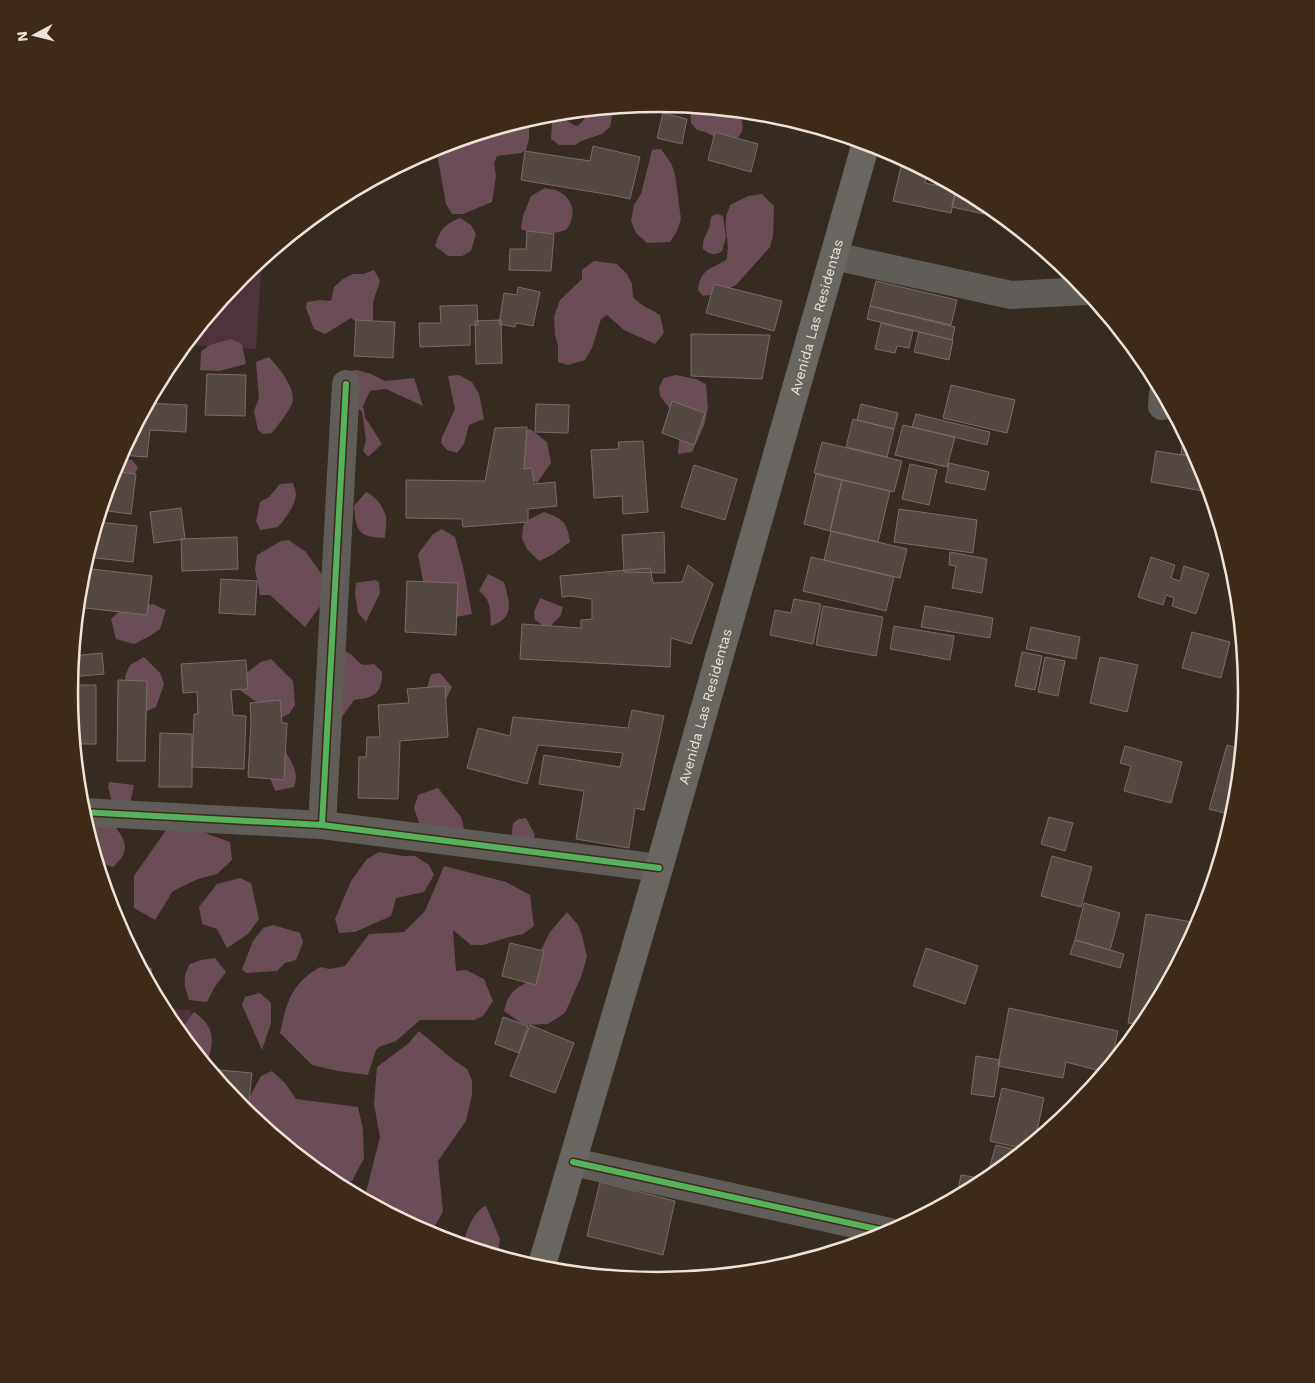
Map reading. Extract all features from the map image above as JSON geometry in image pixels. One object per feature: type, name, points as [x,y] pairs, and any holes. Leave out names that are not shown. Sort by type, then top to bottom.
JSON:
[{"type":"main road","name":"Avenida Las Residentas","points":[[543,1260],[659,868],[864,150]]},
{"type":"street","points":[[834,256],[1012,295],[1078,291]]},
{"type":"street","points":[[322,825],[346,384]]},
{"type":"street","points":[[91,812],[322,825],[659,868]]},
{"type":"street","points":[[573,1162],[875,1229]]},
{"type":"shaded area","points":[[690,113],[695,113],[741,117],[743,125],[741,133],[731,144],[697,130],[691,123]]},
{"type":"shaded area","points":[[610,114],[612,116],[610,127],[602,134],[575,145],[559,145],[551,139],[553,121],[565,119],[578,126],[586,117]]},
{"type":"shaded area","points":[[529,126],[529,139],[526,150],[521,153],[497,156],[494,163],[496,176],[492,202],[463,214],[452,214],[446,204],[437,155],[471,142]]},
{"type":"shaded area","points":[[661,149],[671,163],[675,174],[681,219],[677,231],[670,242],[647,243],[636,233],[631,221],[634,205],[641,194],[652,150]]},
{"type":"shaded area","points":[[545,188],[557,190],[569,200],[572,215],[566,230],[539,237],[521,229],[523,216],[531,196]]},
{"type":"shaded area","points":[[762,194],[774,206],[773,236],[770,247],[736,285],[717,294],[703,296],[698,290],[701,278],[711,268],[726,260],[728,249],[726,217],[730,205],[748,196]]},
{"type":"shaded area","points":[[717,214],[723,216],[726,237],[722,251],[712,254],[703,249],[703,245],[711,217]]},
{"type":"shaded area","points":[[460,218],[471,225],[476,234],[471,251],[462,256],[448,256],[435,246],[443,228]]},
{"type":"shaded area","points":[[594,261],[617,264],[627,274],[632,284],[633,297],[660,315],[664,333],[655,344],[624,330],[607,315],[601,319],[592,348],[585,360],[568,365],[558,362],[554,317],[560,300],[582,279],[582,270]]},
{"type":"shaded area","points":[[261,268],[256,349],[192,345],[221,309]]},
{"type":"shaded area","points":[[374,270],[380,281],[373,302],[373,323],[360,325],[351,318],[325,334],[314,329],[306,308],[307,302],[331,301],[334,287],[343,279],[353,274],[363,274]]},
{"type":"shaded area","points":[[231,339],[242,344],[246,364],[220,371],[200,370],[201,351],[210,345]]},
{"type":"shaded area","points":[[269,357],[287,380],[293,400],[291,406],[272,433],[263,434],[258,430],[254,411],[259,398],[256,362]]},
{"type":"shaded area","points":[[357,370],[385,381],[414,378],[423,406],[386,389],[370,391],[363,406],[365,417],[382,444],[368,457],[363,451],[366,440],[362,412],[357,407],[342,378],[350,371]]},
{"type":"shaded area","points":[[459,375],[472,382],[479,394],[484,419],[469,425],[464,444],[457,453],[447,450],[441,443],[455,409],[448,376]]},
{"type":"shaded area","points":[[676,375],[696,379],[706,384],[708,408],[704,426],[692,452],[678,454],[681,423],[660,396],[659,387],[664,378]]},
{"type":"shaded area","points":[[530,429],[547,442],[551,463],[537,483],[526,475],[512,472],[520,430]]},
{"type":"shaded area","points":[[127,459],[132,460],[138,468],[129,484],[118,481]]},
{"type":"shaded area","points":[[293,483],[296,494],[292,508],[287,516],[278,527],[260,530],[256,521],[260,502],[269,497],[280,484]]},
{"type":"shaded area","points":[[366,492],[376,499],[385,513],[385,538],[364,534],[358,527],[354,506]]},
{"type":"shaded area","points":[[544,512],[563,522],[570,542],[552,555],[539,561],[527,549],[522,538],[523,526],[526,521]]},
{"type":"shaded area","points":[[442,529],[455,537],[472,614],[445,619],[430,589],[423,581],[418,554],[433,534]]},
{"type":"shaded area","points":[[288,540],[305,551],[324,577],[329,594],[305,627],[270,595],[260,595],[255,569],[257,555],[281,541]]},
{"type":"shaded area","points":[[488,574],[504,582],[509,603],[509,609],[504,619],[491,626],[488,603],[479,591]]},
{"type":"shaded area","points":[[375,580],[379,582],[380,593],[366,622],[358,613],[355,594],[356,583]]},
{"type":"shaded area","points":[[540,598],[563,607],[561,615],[548,629],[535,620],[534,612]]},
{"type":"shaded area","points":[[153,604],[166,610],[160,629],[134,644],[116,639],[111,619],[123,608]]},
{"type":"shaded area","points":[[342,649],[362,664],[374,664],[382,672],[382,679],[379,690],[372,696],[354,700],[332,731]]},
{"type":"shaded area","points":[[144,657],[160,673],[164,684],[156,707],[143,713],[128,701],[125,676],[130,665]]},
{"type":"shaded area","points":[[271,659],[293,681],[295,705],[289,714],[276,720],[267,704],[255,701],[237,688],[238,679],[261,662]]},
{"type":"shaded area","points":[[440,673],[452,687],[439,714],[427,688],[432,674]]},
{"type":"shaded area","points":[[284,749],[294,767],[296,782],[294,787],[275,791],[268,773]]},
{"type":"shaded area","points":[[109,782],[134,785],[130,804],[117,820],[108,787]]},
{"type":"shaded area","points":[[438,788],[461,817],[465,832],[424,838],[414,808],[418,795]]},
{"type":"shaded area","points":[[91,815],[110,818],[122,837],[125,848],[124,854],[113,867],[104,864]]},
{"type":"shaded area","points":[[526,818],[535,835],[532,847],[511,840],[513,823],[519,819]]},
{"type":"shaded area","points":[[183,825],[230,842],[232,860],[217,874],[198,879],[173,891],[155,920],[134,908],[134,876],[166,830]]},
{"type":"shaded area","points":[[379,852],[415,856],[429,865],[434,875],[424,892],[396,898],[391,916],[355,932],[339,933],[335,919],[351,881],[367,859]]},
{"type":"shaded area","points":[[444,866],[506,882],[530,895],[534,926],[523,934],[483,945],[471,945],[453,930],[456,971],[466,970],[484,979],[493,1001],[483,1016],[474,1020],[420,1020],[396,1041],[379,1047],[376,1050],[368,1075],[312,1065],[280,1033],[288,1003],[296,987],[310,973],[320,967],[330,969],[345,966],[369,934],[404,932],[425,911]]},
{"type":"shaded area","points":[[240,878],[251,883],[259,919],[248,934],[227,948],[217,929],[202,924],[199,907],[217,884]]},
{"type":"shaded area","points":[[567,912],[578,925],[587,957],[581,977],[565,1013],[548,1024],[524,1025],[504,1011],[506,1004],[513,991],[532,980],[541,950],[550,932]]},
{"type":"shaded area","points":[[273,925],[300,933],[303,942],[296,960],[285,963],[277,971],[246,973],[242,969],[253,941],[263,928]]},
{"type":"shaded area","points":[[215,958],[226,972],[214,988],[207,1002],[189,1000],[185,982],[190,964]]},
{"type":"shaded area","points":[[260,993],[271,1003],[271,1023],[262,1050],[242,1005],[245,997]]},
{"type":"shaded area","points":[[172,1009],[191,1010],[190,1035]]},
{"type":"shaded area","points":[[194,1012],[208,1027],[212,1039],[208,1058],[184,1026]]},
{"type":"shaded area","points":[[419,1031],[467,1069],[472,1080],[472,1095],[466,1121],[438,1161],[443,1212],[435,1226],[401,1212],[366,1193],[380,1137],[374,1104],[377,1067],[408,1044]]},
{"type":"shaded area","points":[[272,1071],[285,1083],[296,1099],[358,1107],[363,1129],[364,1158],[352,1181],[346,1181],[304,1152],[247,1102],[261,1076]]},
{"type":"shaded area","points":[[486,1206],[500,1239],[499,1249],[465,1239],[468,1228],[477,1212]]},
{"type":"building","points":[[663,113],[687,119],[682,144],[657,138]]},
{"type":"building","points":[[715,132],[758,144],[751,172],[708,160]]},
{"type":"building","points":[[593,146],[640,157],[630,199],[521,180],[525,151],[590,161]]},
{"type":"building","points":[[901,166],[926,178],[925,183],[943,187],[955,193],[951,213],[893,201]]},
{"type":"building","points":[[955,193],[984,212],[984,214],[952,207]]},
{"type":"building","points":[[527,231],[554,234],[551,271],[509,270],[510,249],[526,249]]},
{"type":"building","points":[[876,281],[957,300],[951,325],[870,306]]},
{"type":"building","points":[[714,284],[782,301],[774,331],[706,313]]},
{"type":"building","points":[[518,287],[540,292],[533,326],[516,323],[515,327],[499,324],[504,293],[517,295]]},
{"type":"building","points":[[477,305],[478,325],[470,325],[470,345],[420,347],[419,323],[441,323],[440,306]]},
{"type":"building","points":[[870,306],[955,327],[952,340],[867,319]]},
{"type":"building","points":[[356,320],[395,322],[393,358],[354,356]]},
{"type":"building","points":[[501,320],[502,363],[476,364],[475,321]]},
{"type":"building","points":[[881,323],[913,331],[909,348],[897,346],[895,353],[875,349]]},
{"type":"building","points":[[919,332],[953,340],[949,360],[914,352]]},
{"type":"building","points":[[691,334],[770,335],[762,379],[691,376]]},
{"type":"building","points":[[207,374],[246,375],[245,416],[205,415]]},
{"type":"building","points":[[951,385],[1015,400],[1007,433],[943,418]]},
{"type":"building","points":[[672,401],[705,413],[694,445],[662,433]]},
{"type":"building","points":[[154,403],[187,405],[186,432],[150,430],[147,457],[128,456]]},
{"type":"building","points":[[536,404],[569,405],[568,433],[535,432]]},
{"type":"building","points":[[861,404],[898,413],[894,429],[857,420]]},
{"type":"building","points":[[916,414],[990,432],[987,445],[912,427]]},
{"type":"building","points":[[853,419],[894,429],[887,457],[846,447]]},
{"type":"building","points":[[903,425],[955,437],[947,467],[895,455]]},
{"type":"building","points":[[527,427],[524,469],[532,468],[534,484],[555,482],[557,506],[528,509],[528,522],[463,527],[462,519],[406,518],[406,480],[485,481],[495,428]]},
{"type":"building","points":[[643,441],[648,512],[623,514],[622,496],[594,498],[591,450],[619,449],[618,442]]},
{"type":"building","points":[[822,442],[902,461],[894,492],[814,473]]},
{"type":"building","points":[[1182,445],[1187,455],[1181,454]]},
{"type":"building","points":[[1156,451],[1187,456],[1201,491],[1151,482]]},
{"type":"building","points":[[949,463],[989,472],[985,490],[945,482]]},
{"type":"building","points":[[910,464],[937,470],[929,505],[902,499]]},
{"type":"building","points":[[694,465],[737,479],[725,520],[681,507]]},
{"type":"building","points":[[121,472],[136,474],[131,514],[106,511]]},
{"type":"building","points":[[816,474],[842,480],[830,531],[804,524]]},
{"type":"building","points":[[842,480],[890,491],[878,542],[830,531]]},
{"type":"building","points":[[181,508],[185,539],[154,543],[150,512]]},
{"type":"building","points":[[899,509],[977,520],[973,553],[894,542]]},
{"type":"building","points":[[103,523],[137,526],[133,562],[93,558]]},
{"type":"building","points":[[831,531],[907,549],[900,578],[824,560]]},
{"type":"building","points":[[664,532],[665,573],[624,572],[622,535]]},
{"type":"building","points":[[237,537],[238,569],[182,571],[181,539]]},
{"type":"building","points":[[950,552],[987,559],[982,593],[952,588],[956,566],[949,565]]},
{"type":"building","points":[[811,557],[894,577],[886,611],[803,591]]},
{"type":"building","points":[[1151,557],[1175,565],[1171,578],[1180,581],[1184,566],[1209,574],[1196,614],[1172,606],[1174,598],[1166,595],[1163,605],[1138,597]]},
{"type":"building","points":[[688,565],[713,584],[691,644],[671,638],[670,667],[520,659],[522,624],[581,628],[581,620],[592,619],[592,599],[570,596],[562,597],[560,576],[650,568],[653,583],[682,582]]},
{"type":"building","points":[[91,569],[152,576],[147,615],[84,608]]},
{"type":"building","points":[[221,579],[257,581],[255,615],[219,613]]},
{"type":"building","points":[[407,581],[458,583],[456,635],[405,632]]},
{"type":"building","points":[[794,599],[821,604],[813,644],[770,635],[775,610],[791,613]]},
{"type":"building","points":[[823,606],[883,617],[876,656],[816,645]]},
{"type":"building","points":[[925,606],[993,618],[990,638],[921,627]]},
{"type":"building","points":[[894,626],[954,636],[950,660],[890,649]]},
{"type":"building","points":[[1031,627],[1080,637],[1076,659],[1026,649]]},
{"type":"building","points":[[1192,632],[1230,642],[1221,678],[1182,668]]},
{"type":"building","points":[[1022,652],[1042,656],[1035,690],[1015,686]]},
{"type":"building","points":[[102,653],[104,674],[78,676],[79,655]]},
{"type":"building","points":[[1045,657],[1065,661],[1058,696],[1038,692]]},
{"type":"building","points":[[1100,657],[1138,665],[1127,712],[1090,703]]},
{"type":"building","points":[[246,660],[248,689],[231,690],[233,715],[246,716],[244,769],[192,767],[194,714],[198,714],[197,692],[183,693],[181,664]]},
{"type":"building","points":[[118,680],[147,681],[145,761],[117,761]]},
{"type":"building","points":[[78,685],[96,685],[96,744],[80,744]]},
{"type":"building","points":[[445,686],[448,737],[400,741],[398,799],[358,798],[359,757],[366,757],[367,737],[380,737],[378,705],[409,703],[407,689]]},
{"type":"building","points":[[280,700],[282,723],[287,723],[284,780],[248,777],[250,703]]},
{"type":"building","points":[[632,710],[664,716],[644,810],[635,808],[629,848],[576,839],[584,791],[539,784],[544,755],[620,767],[623,753],[538,745],[527,784],[467,768],[478,728],[510,736],[513,717],[628,728]]},
{"type":"building","points":[[160,733],[192,734],[192,787],[159,787]]},
{"type":"building","points":[[1227,745],[1235,747],[1233,767],[1224,813],[1209,809]]},
{"type":"building","points":[[1125,746],[1182,762],[1171,803],[1124,791],[1131,766],[1120,763]]},
{"type":"building","points":[[1049,817],[1073,823],[1065,851],[1041,844]]},
{"type":"building","points":[[1052,856],[1092,867],[1081,907],[1041,896]]},
{"type":"building","points":[[1084,903],[1120,913],[1110,950],[1075,940]]},
{"type":"building","points":[[1146,914],[1189,922],[1160,982],[1133,1024],[1128,1023]]},
{"type":"building","points":[[1075,940],[1124,954],[1120,968],[1070,954]]},
{"type":"building","points":[[510,943],[544,951],[536,985],[502,976]]},
{"type":"building","points":[[926,948],[978,966],[965,1004],[913,986]]},
{"type":"building","points":[[1009,1008],[1118,1031],[1114,1050],[1097,1070],[1066,1062],[1063,1078],[998,1066]]},
{"type":"building","points":[[503,1017],[528,1026],[519,1053],[495,1044]]},
{"type":"building","points":[[530,1025],[574,1043],[555,1093],[510,1076]]},
{"type":"building","points":[[976,1056],[1000,1060],[994,1097],[971,1094]]},
{"type":"building","points":[[218,1070],[252,1073],[249,1104]]},
{"type":"building","points":[[1002,1088],[1044,1098],[1037,1130],[1017,1147],[990,1141]]},
{"type":"building","points":[[996,1145],[1014,1149],[1011,1152],[989,1167]]},
{"type":"building","points":[[961,1175],[975,1177],[959,1187]]},
{"type":"building","points":[[600,1182],[675,1201],[663,1255],[587,1236]]},
{"type":"cycle path","points":[[322,825],[346,384]]},
{"type":"cycle path","points":[[91,812],[322,825],[659,868]]},
{"type":"cycle path","points":[[573,1162],[875,1229]]}]
